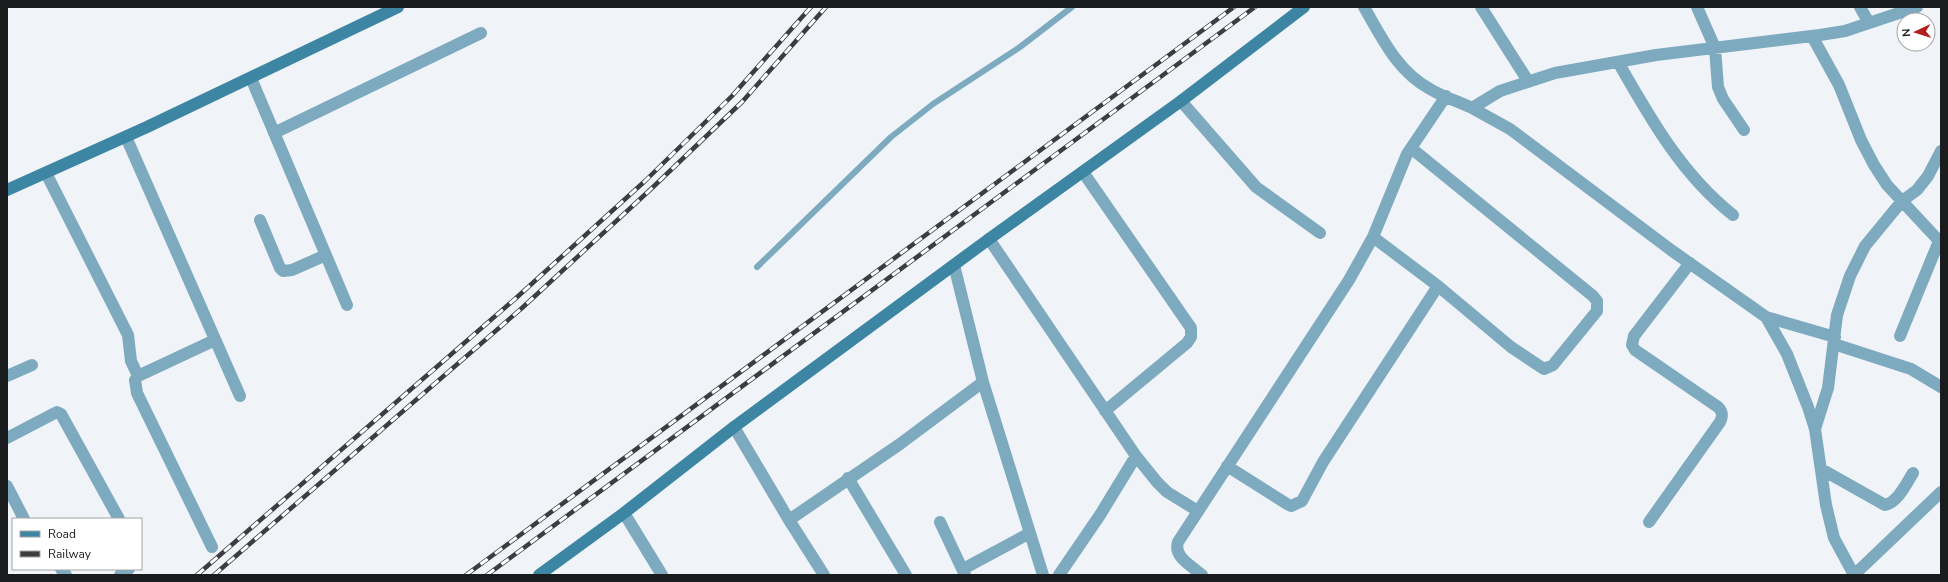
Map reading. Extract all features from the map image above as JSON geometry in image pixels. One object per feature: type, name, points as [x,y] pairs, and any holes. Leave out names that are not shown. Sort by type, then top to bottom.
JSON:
[{"type":"main road","points":[[7,190],[126,137],[398,7]]},
{"type":"main road","points":[[540,575],[624,514],[734,427],[989,239],[1181,101],[1304,7]]},
{"type":"street","points":[[1364,7],[1389,52],[1405,70],[1430,89],[1472,108],[1510,129],[1690,263],[1766,317],[1911,369],[1941,387]]},
{"type":"street","points":[[1481,7],[1528,81]]},
{"type":"street","points":[[1697,7],[1715,48],[1718,87],[1723,99],[1744,130]]},
{"type":"street","points":[[1860,7],[1869,23]]},
{"type":"street","points":[[1472,108],[1500,91],[1555,73],[1618,62],[1845,31],[1917,7]]},
{"type":"street","points":[[274,133],[481,34]]},
{"type":"street","points":[[1812,36],[1839,85],[1861,140],[1874,165],[1887,185],[1940,242],[1900,336]]},
{"type":"street","points":[[1618,62],[1648,116],[1677,157],[1715,201],[1733,215]]},
{"type":"street","points":[[251,78],[347,305]]},
{"type":"street","points":[[1202,575],[1178,555],[1176,548],[1178,542],[1349,280],[1373,237],[1393,187],[1411,148],[1446,96]]},
{"type":"street","points":[[1181,101],[1256,187],[1320,233]]},
{"type":"street","points":[[126,137],[240,396]]},
{"type":"street","points":[[1373,237],[1438,286],[1511,346],[1544,369],[1553,365],[1597,311],[1599,306],[1593,296],[1411,148]]},
{"type":"street","points":[[1815,429],[1828,388],[1838,315],[1853,270],[1865,246],[1902,201],[1918,190],[1928,176],[1941,151]]},
{"type":"street","points":[[1083,172],[1191,328],[1191,337],[1187,343],[1105,412]]},
{"type":"street","points":[[46,173],[128,334],[131,361],[138,376]]},
{"type":"street","points":[[260,220],[283,271],[292,270],[326,255]]},
{"type":"street","points":[[989,239],[1136,456],[1167,492],[1198,511]]},
{"type":"street","points":[[1649,522],[1720,422],[1722,416],[1722,411],[1718,407],[1635,350],[1632,345],[1634,336],[1690,263]]},
{"type":"street","points":[[954,265],[984,382],[1043,575]]},
{"type":"street","points":[[1227,466],[1291,506],[1302,501],[1323,462],[1438,286]]},
{"type":"street","points":[[1766,317],[1787,354],[1815,429],[1826,505],[1834,538],[1854,575],[1941,492]]},
{"type":"street","points":[[212,547],[137,393],[135,380],[138,376],[215,340]]},
{"type":"street","points":[[7,376],[32,365]]},
{"type":"street","points":[[789,520],[848,478],[900,444],[984,382]]},
{"type":"street","points":[[7,438],[57,412],[61,414],[118,518]]},
{"type":"street","points":[[734,427],[789,520],[824,575]]},
{"type":"street","points":[[1059,575],[1100,515],[1136,456]]},
{"type":"street","points":[[1821,469],[1885,505],[1890,504],[1895,499],[1913,473]]},
{"type":"street","points":[[848,478],[906,575]]},
{"type":"street","points":[[7,486],[23,518]]},
{"type":"street","points":[[624,514],[662,575]]},
{"type":"street","points":[[940,522],[964,572],[1030,533]]},
{"type":"lane","points":[[756,267],[891,137],[933,104],[1020,47],[1072,7]]},
{"type":"railway","points":[[197,575],[515,299],[645,181],[732,96],[811,7]]},
{"type":"railway","points":[[214,575],[522,308],[651,189],[742,102],[826,7]]},
{"type":"railway","points":[[466,575],[1234,7]]},
{"type":"railway","points":[[487,575],[1255,7]]}]
